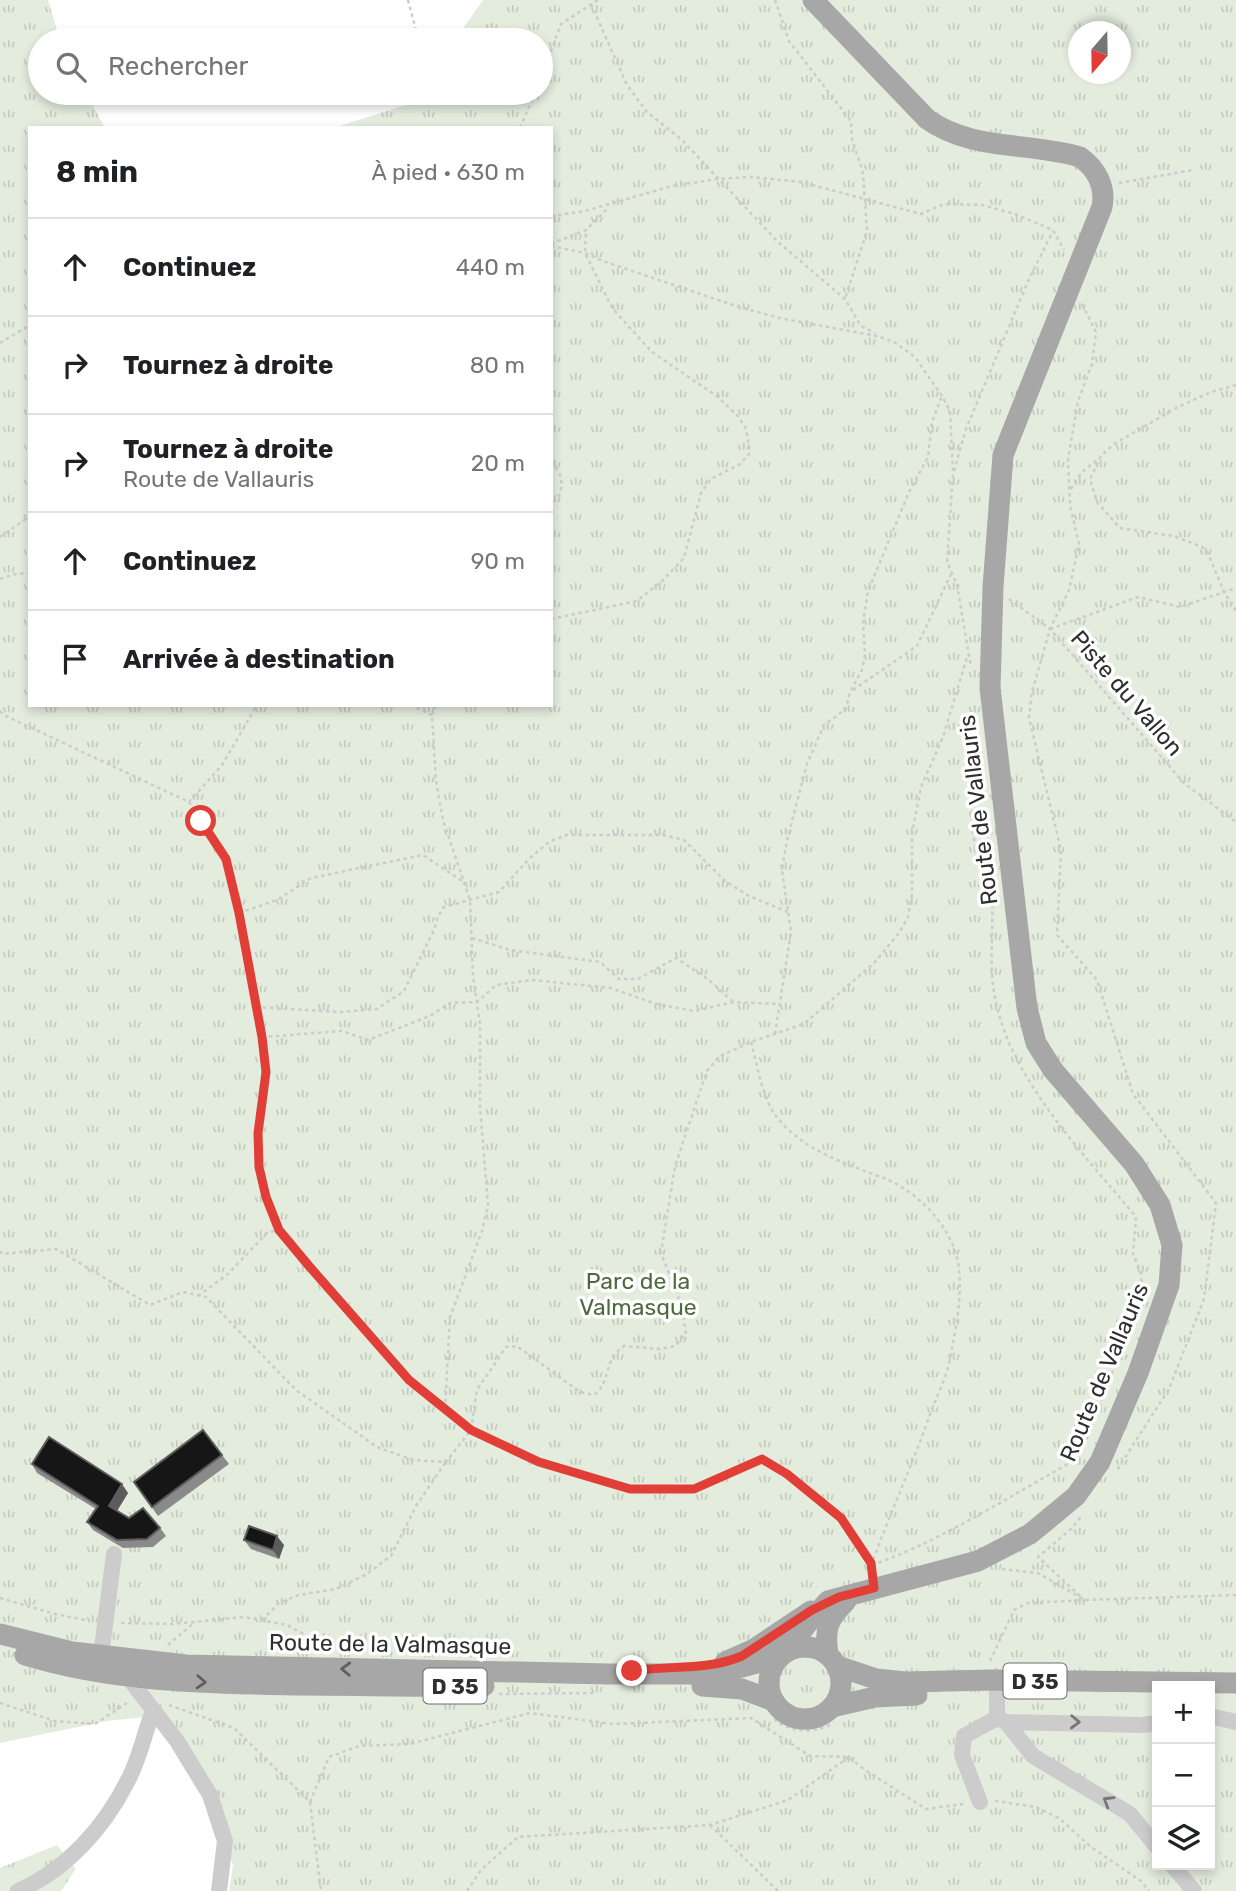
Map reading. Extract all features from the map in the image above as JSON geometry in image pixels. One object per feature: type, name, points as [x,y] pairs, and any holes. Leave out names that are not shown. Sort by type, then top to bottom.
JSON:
[{"type":"main road","points":[[813,0],[928,120],[944,131],[965,138],[1080,157],[1089,164],[1102,186]]},
{"type":"main road","name":"Route de Vallauris","points":[[608,1674],[730,1661],[754,1649],[828,1601],[959,1567],[986,1557],[1030,1534],[1076,1496],[1100,1462],[1138,1373],[1169,1285],[1172,1245],[1160,1205],[1134,1164],[1053,1070],[1036,1043],[1027,1008],[990,688],[993,587],[1003,455],[1102,207],[1102,186]]},
{"type":"main road","points":[[828,1601],[807,1624],[770,1674],[772,1707],[788,1715],[807,1719],[825,1713],[832,1715],[841,1687],[826,1641],[829,1621],[864,1591]]},
{"type":"main road","name":"Route de la Valmasque","points":[[0,1634],[48,1647],[151,1663],[715,1674],[784,1654]]},
{"type":"main road","name":"Route de la Valmasque","points":[[0,1647],[136,1687],[242,1684],[713,1686],[742,1689],[772,1707]]},
{"type":"main road","points":[[784,1654],[808,1647],[832,1660]]},
{"type":"main road","name":"D 35","points":[[832,1660],[876,1679],[906,1682],[991,1680],[1236,1683]]},
{"type":"main road","name":"D 35","points":[[832,1715],[875,1697],[997,1693],[1152,1694]]},
{"type":"main road","points":[[1215,1693],[1236,1693]]},
{"type":"street","points":[[101,1656],[114,1554]]},
{"type":"street","points":[[151,1663],[136,1687],[177,1741],[210,1796],[225,1841],[219,1891]]},
{"type":"street","points":[[997,1693],[1002,1720],[1032,1756],[1130,1814],[1152,1841]]},
{"type":"street","points":[[18,1891],[36,1883],[74,1853],[104,1822],[128,1780],[153,1711]]},
{"type":"street","points":[[1215,1717],[1236,1722]]},
{"type":"street","points":[[980,1802],[962,1755],[964,1736],[1002,1720],[1152,1724]]},
{"type":"street","points":[[1176,1870],[1194,1891]]},
{"type":"path","points":[[408,0],[415,28]]},
{"type":"path","points":[[553,46],[561,24],[598,0]]},
{"type":"path","points":[[775,0],[789,41],[851,121],[852,139],[863,173],[867,231],[845,299]]},
{"type":"path","points":[[262,1620],[279,1603],[299,1595],[336,1589],[365,1575],[391,1556],[416,1506],[471,1430],[477,1390],[506,1347],[516,1346],[580,1392],[594,1395],[602,1389],[613,1354],[624,1346],[660,1349],[675,1346],[686,1334],[681,1304],[661,1254],[675,1166],[707,1071],[720,1056],[804,1024],[874,963],[899,933],[908,916],[912,894],[912,832],[921,787],[943,737],[969,650],[957,585],[947,562],[953,474],[950,411],[942,396],[915,357],[894,342],[861,326],[845,299],[777,241],[682,140],[647,112],[627,85],[590,4]]},
{"type":"path","points":[[521,126],[530,105]]},
{"type":"path","points":[[1102,186],[1193,170]]},
{"type":"path","points":[[553,216],[610,205],[671,186],[751,177],[801,182],[921,214],[944,204],[982,205],[1015,214],[1053,230],[1029,279],[966,429],[953,474]]},
{"type":"path","points":[[553,244],[586,230],[610,205]]},
{"type":"path","points":[[553,619],[637,601],[663,580],[684,558],[701,493],[711,479],[740,464],[750,453],[746,429],[738,416],[718,397],[652,352],[612,308],[585,253],[586,230]]},
{"type":"path","points":[[553,245],[585,253],[736,306],[779,318],[877,336],[894,342]]},
{"type":"path","points":[[1050,629],[1069,590],[1079,544],[1070,505],[1068,459],[1078,401],[1092,364],[1096,332],[1072,286]]},
{"type":"path","points":[[0,343],[28,326]]},
{"type":"path","points":[[1069,491],[1082,472],[1114,444],[1178,407],[1211,392],[1236,385]]},
{"type":"path","points":[[775,1034],[791,932],[782,870],[787,840],[807,764],[824,726],[846,709],[850,692],[862,670],[865,655],[863,622],[868,591],[909,492],[928,457],[932,422],[942,396]]},
{"type":"path","points":[[1101,456],[1090,479],[1097,502],[1120,528],[1174,536],[1202,547],[1209,553],[1224,592],[1236,611]]},
{"type":"path","points":[[553,464],[563,483],[553,502]]},
{"type":"path","points":[[0,537],[28,517]]},
{"type":"path","points":[[0,579],[28,573]]},
{"type":"path","points":[[850,692],[917,646],[952,573]]},
{"type":"path","name":"Piste du Vallon","points":[[993,587],[1050,629],[1184,783],[1236,822]]},
{"type":"path","points":[[1050,629],[1139,597],[1180,607],[1236,588]]},
{"type":"path","points":[[189,803],[222,765],[256,707]]},
{"type":"path","points":[[414,707],[432,715]]},
{"type":"path","points":[[435,707],[432,715],[436,781],[443,820],[470,900],[480,1024],[480,1107],[488,1205],[482,1231],[450,1317],[445,1410]]},
{"type":"path","points":[[0,710],[4,715],[189,803],[226,859],[262,1037],[266,1072],[258,1133],[259,1167],[266,1197],[279,1230],[409,1380],[471,1430],[539,1462],[630,1489],[694,1489],[762,1459],[787,1474],[841,1518],[872,1565]]},
{"type":"path","points":[[872,1565],[952,1528],[1070,1463],[1084,1447],[1142,1295],[1141,1273],[1133,1254],[1136,1217],[1046,1106],[1021,1069],[1002,1026],[993,984],[989,876],[974,842],[973,809],[978,757]]},
{"type":"path","points":[[256,1007],[340,1012],[377,1009],[404,992],[444,907],[499,892],[530,858],[550,841],[567,835],[663,835],[684,840],[725,881],[749,896],[788,912]]},
{"type":"path","points":[[239,913],[277,900],[311,878],[423,855],[464,882]]},
{"type":"path","points":[[471,938],[510,950],[600,961],[618,979],[638,979],[676,958],[708,979],[733,1002]]},
{"type":"path","points":[[262,1037],[342,1031],[368,1040],[430,1016],[450,1003],[477,1002],[496,985],[532,980],[611,988],[656,1004],[695,1011],[733,1002],[779,1004]]},
{"type":"path","points":[[751,1042],[768,1103],[779,1121],[812,1147],[835,1160],[889,1180],[912,1194],[931,1211],[950,1238],[959,1267],[960,1294],[951,1358],[910,1471],[893,1507],[864,1591]]},
{"type":"path","points":[[198,1296],[228,1275],[267,1233],[279,1230]]},
{"type":"path","points":[[0,1251],[2,1254],[56,1249],[150,1305],[183,1292],[206,1297],[296,1390],[377,1447],[412,1460],[446,1462]]},
{"type":"path","points":[[1000,1569],[1038,1573],[1085,1600]]},
{"type":"path","points":[[993,1671],[989,1660],[1014,1610],[1028,1603],[1236,1595]]},
{"type":"path","points":[[151,1663],[195,1622],[244,1617],[287,1625],[336,1651]]},
{"type":"path","points":[[0,1703],[55,1721],[95,1724],[136,1687],[234,1728],[310,1801]]},
{"type":"path","points":[[487,1694],[598,1693]]},
{"type":"path","points":[[772,1707],[777,1722],[805,1731],[819,1730],[832,1715]]},
{"type":"path","points":[[321,1891],[310,1801],[329,1757],[359,1745],[409,1744],[530,1713],[613,1724],[751,1718],[810,1756],[849,1757],[926,1809],[996,1801],[1036,1807],[1059,1818],[1091,1847],[1141,1881],[1149,1891]]},
{"type":"path","points":[[467,1891],[481,1870],[518,1837],[710,1825],[788,1800],[849,1757]]},
{"type":"path","points":[[710,1825],[778,1891]]},
{"type":"green space","name":"Parc de la Valmasque","points":[[0,0],[48,0],[56,28],[28,28],[28,105],[93,105],[104,126],[28,126],[28,707],[553,707],[553,126],[339,126],[406,105],[553,105],[553,28],[463,28],[483,0],[1236,0],[1236,1891],[229,1891],[233,1865],[201,1785],[155,1716],[107,1721],[0,1743]]},
{"type":"green space","points":[[57,1845],[76,1869],[61,1891],[0,1891],[0,1868]]},
{"type":"building","points":[[203,1430],[222,1455],[152,1507],[134,1482]]},
{"type":"building","points":[[49,1437],[122,1484],[109,1506],[129,1518],[143,1508],[160,1528],[147,1539],[117,1540],[87,1522],[98,1506],[32,1464]]},
{"type":"building","points":[[249,1526],[277,1536],[273,1550],[244,1540]]},
{"type":"route","points":[[201,821],[226,859],[262,1037],[266,1072],[258,1133],[259,1167],[266,1197],[279,1230],[409,1380],[471,1430],[539,1462],[630,1489],[694,1489],[762,1459],[787,1474],[841,1518],[872,1565],[874,1588],[828,1601],[742,1656],[721,1664],[655,1667],[632,1671]]}]
